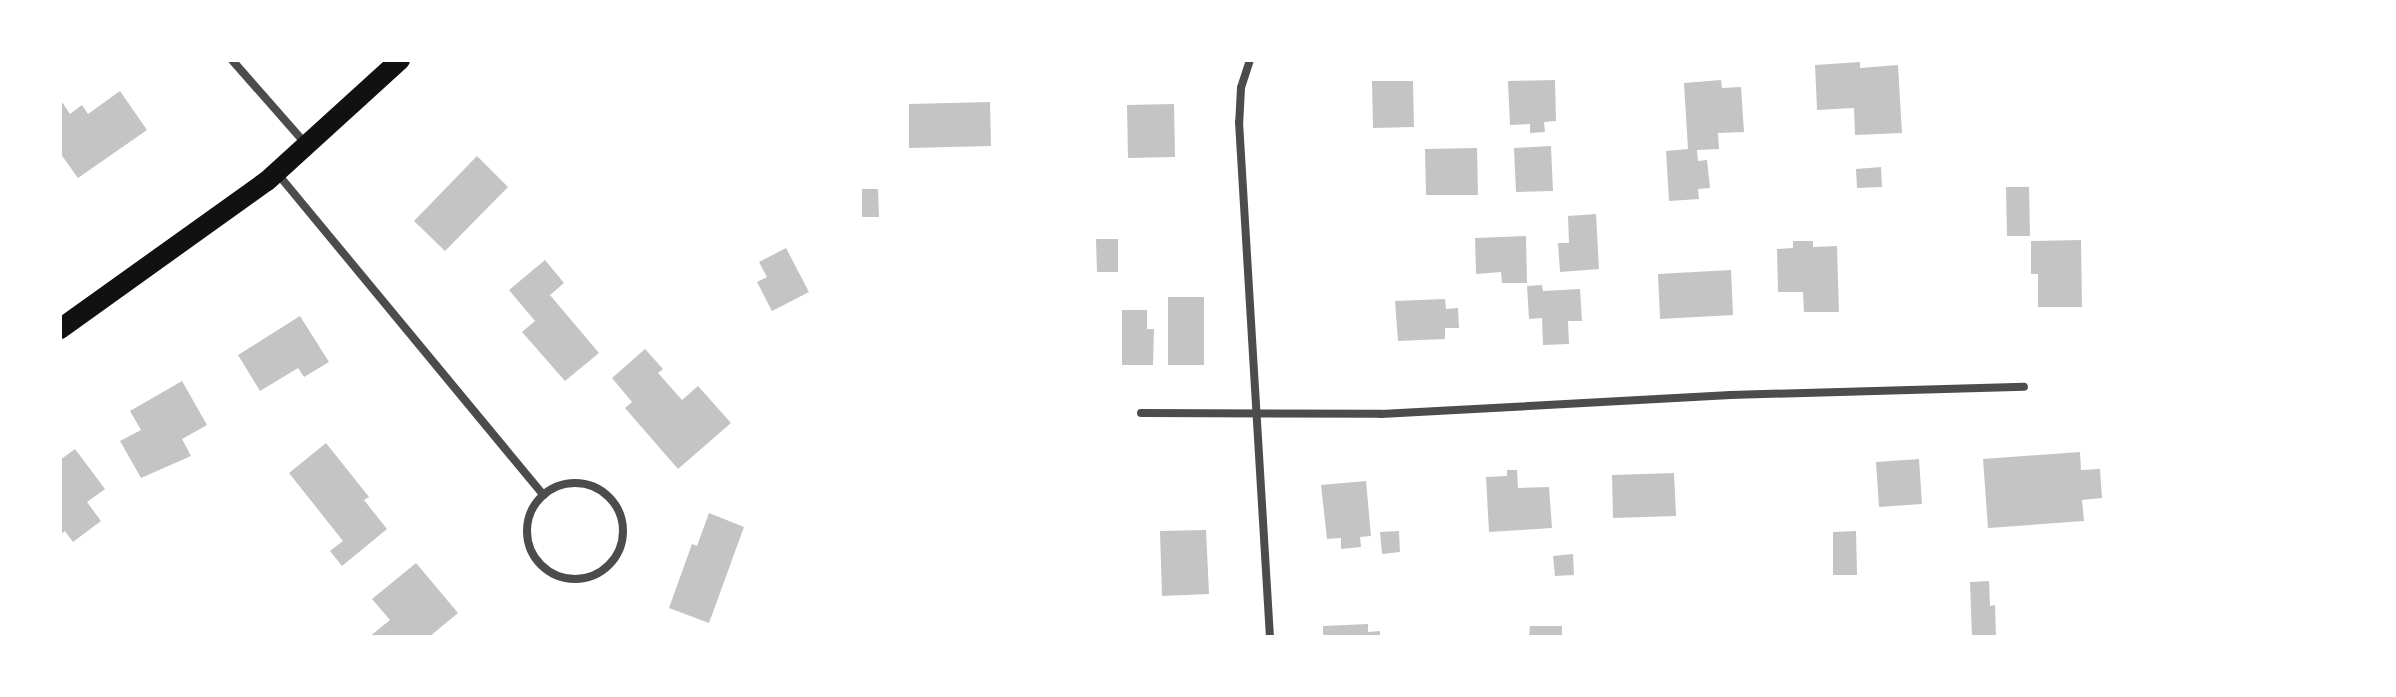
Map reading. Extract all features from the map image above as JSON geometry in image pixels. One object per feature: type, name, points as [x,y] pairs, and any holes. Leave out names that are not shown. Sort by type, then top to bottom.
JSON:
[{"type":"main road","points":[[60,329],[277,173],[400,60]]},
{"type":"street","points":[[232,60],[308,147]]},
{"type":"street","points":[[1250,60],[1241,88],[1239,122],[1270,637]]},
{"type":"street","points":[[277,173],[543,495]]},
{"type":"street","points":[[1141,413],[1259,416],[2024,387]]},
{"type":"street","points":[[578,482],[591,485],[612,499],[619,509],[624,534],[621,547],[607,568],[584,578],[572,579],[548,571],[539,563],[528,541],[527,528],[534,505],[543,495],[553,488],[578,482]]},
{"type":"building","points":[[1860,62],[1860,68],[1898,65],[1902,133],[1855,135],[1854,108],[1817,110],[1815,65]]},
{"type":"building","points":[[1555,80],[1556,121],[1544,122],[1545,132],[1530,133],[1530,124],[1510,125],[1508,81]]},
{"type":"building","points":[[1721,80],[1722,88],[1741,87],[1744,132],[1718,133],[1719,149],[1697,150],[1698,161],[1707,160],[1710,188],[1698,189],[1699,199],[1669,201],[1666,151],[1688,149],[1684,83]]},
{"type":"building","points":[[1372,81],[1413,81],[1414,127],[1373,128]]},
{"type":"building","points":[[120,91],[147,130],[78,178],[60,153],[60,99],[70,114],[82,105],[88,114]]},
{"type":"building","points":[[990,102],[991,146],[909,148],[909,104]]},
{"type":"building","points":[[1174,104],[1175,157],[1128,158],[1127,105]]},
{"type":"building","points":[[1551,146],[1553,191],[1516,192],[1514,148]]},
{"type":"building","points":[[1477,148],[1478,195],[1426,195],[1425,149]]},
{"type":"building","points":[[477,156],[508,187],[445,251],[414,221]]},
{"type":"building","points":[[1881,167],[1882,187],[1857,188],[1856,169]]},
{"type":"building","points":[[2006,187],[2029,187],[2030,236],[2007,236]]},
{"type":"building","points":[[862,189],[878,189],[879,217],[862,217]]},
{"type":"building","points":[[1596,214],[1599,269],[1560,272],[1558,243],[1569,243],[1568,216]]},
{"type":"building","points":[[1526,236],[1527,283],[1502,283],[1501,272],[1476,274],[1475,238]]},
{"type":"building","points":[[1096,239],[1118,239],[1118,272],[1097,272]]},
{"type":"building","points":[[2081,240],[2082,307],[2038,307],[2038,274],[2031,274],[2031,241]]},
{"type":"building","points":[[1793,241],[1813,241],[1813,247],[1837,246],[1839,312],[1804,312],[1803,292],[1778,292],[1777,249],[1793,248]]},
{"type":"building","points":[[786,248],[809,292],[772,311],[757,282],[767,277],[759,262]]},
{"type":"building","points":[[545,260],[564,283],[550,295],[599,353],[565,381],[522,332],[535,321],[509,290]]},
{"type":"building","points":[[1731,270],[1733,315],[1660,319],[1658,274]]},
{"type":"building","points":[[1542,285],[1543,291],[1580,289],[1582,321],[1568,321],[1569,344],[1543,345],[1542,318],[1529,319],[1527,286]]},
{"type":"building","points":[[1168,297],[1204,297],[1204,365],[1168,365]]},
{"type":"building","points":[[1445,299],[1446,309],[1458,308],[1459,328],[1445,328],[1445,339],[1398,341],[1395,301]]},
{"type":"building","points":[[1122,310],[1147,310],[1147,329],[1154,329],[1153,365],[1122,365]]},
{"type":"building","points":[[300,316],[329,362],[304,377],[298,368],[260,391],[238,355]]},
{"type":"building","points":[[645,349],[663,369],[658,373],[682,400],[698,386],[731,423],[678,469],[625,408],[632,402],[612,378]]},
{"type":"building","points":[[182,381],[207,425],[182,439],[191,456],[141,478],[120,441],[141,430],[130,411]]},
{"type":"building","points":[[326,443],[369,497],[364,500],[387,529],[342,566],[330,551],[343,541],[289,473]]},
{"type":"building","points":[[75,449],[105,489],[87,502],[101,521],[73,542],[65,531],[60,535],[60,460]]},
{"type":"building","points":[[2080,452],[2081,470],[2100,469],[2102,498],[2082,500],[2084,521],[1988,528],[1983,459]]},
{"type":"building","points":[[1919,459],[1922,504],[1879,507],[1876,462]]},
{"type":"building","points":[[1507,470],[1517,470],[1518,488],[1549,487],[1552,528],[1489,532],[1486,477],[1507,476]]},
{"type":"building","points":[[1674,473],[1676,516],[1613,518],[1612,475]]},
{"type":"building","points":[[1366,481],[1371,536],[1360,537],[1361,547],[1341,549],[1341,538],[1327,539],[1321,485]]},
{"type":"building","points":[[709,513],[744,527],[709,623],[669,608],[692,544],[697,546]]},
{"type":"building","points":[[1206,530],[1209,594],[1162,596],[1160,531]]},
{"type":"building","points":[[1399,531],[1400,552],[1382,554],[1380,532]]},
{"type":"building","points":[[1856,531],[1857,575],[1833,575],[1833,532]]},
{"type":"building","points":[[1573,554],[1574,575],[1555,576],[1553,556]]},
{"type":"building","points":[[416,563],[458,613],[429,637],[369,637],[390,620],[372,599]]},
{"type":"building","points":[[1989,581],[1990,606],[1995,605],[1996,637],[1972,637],[1970,582]]},
{"type":"building","points":[[1368,624],[1368,632],[1380,631],[1380,637],[1323,637],[1323,626]]},
{"type":"building","points":[[1530,626],[1562,626],[1562,637],[1529,637]]}]
